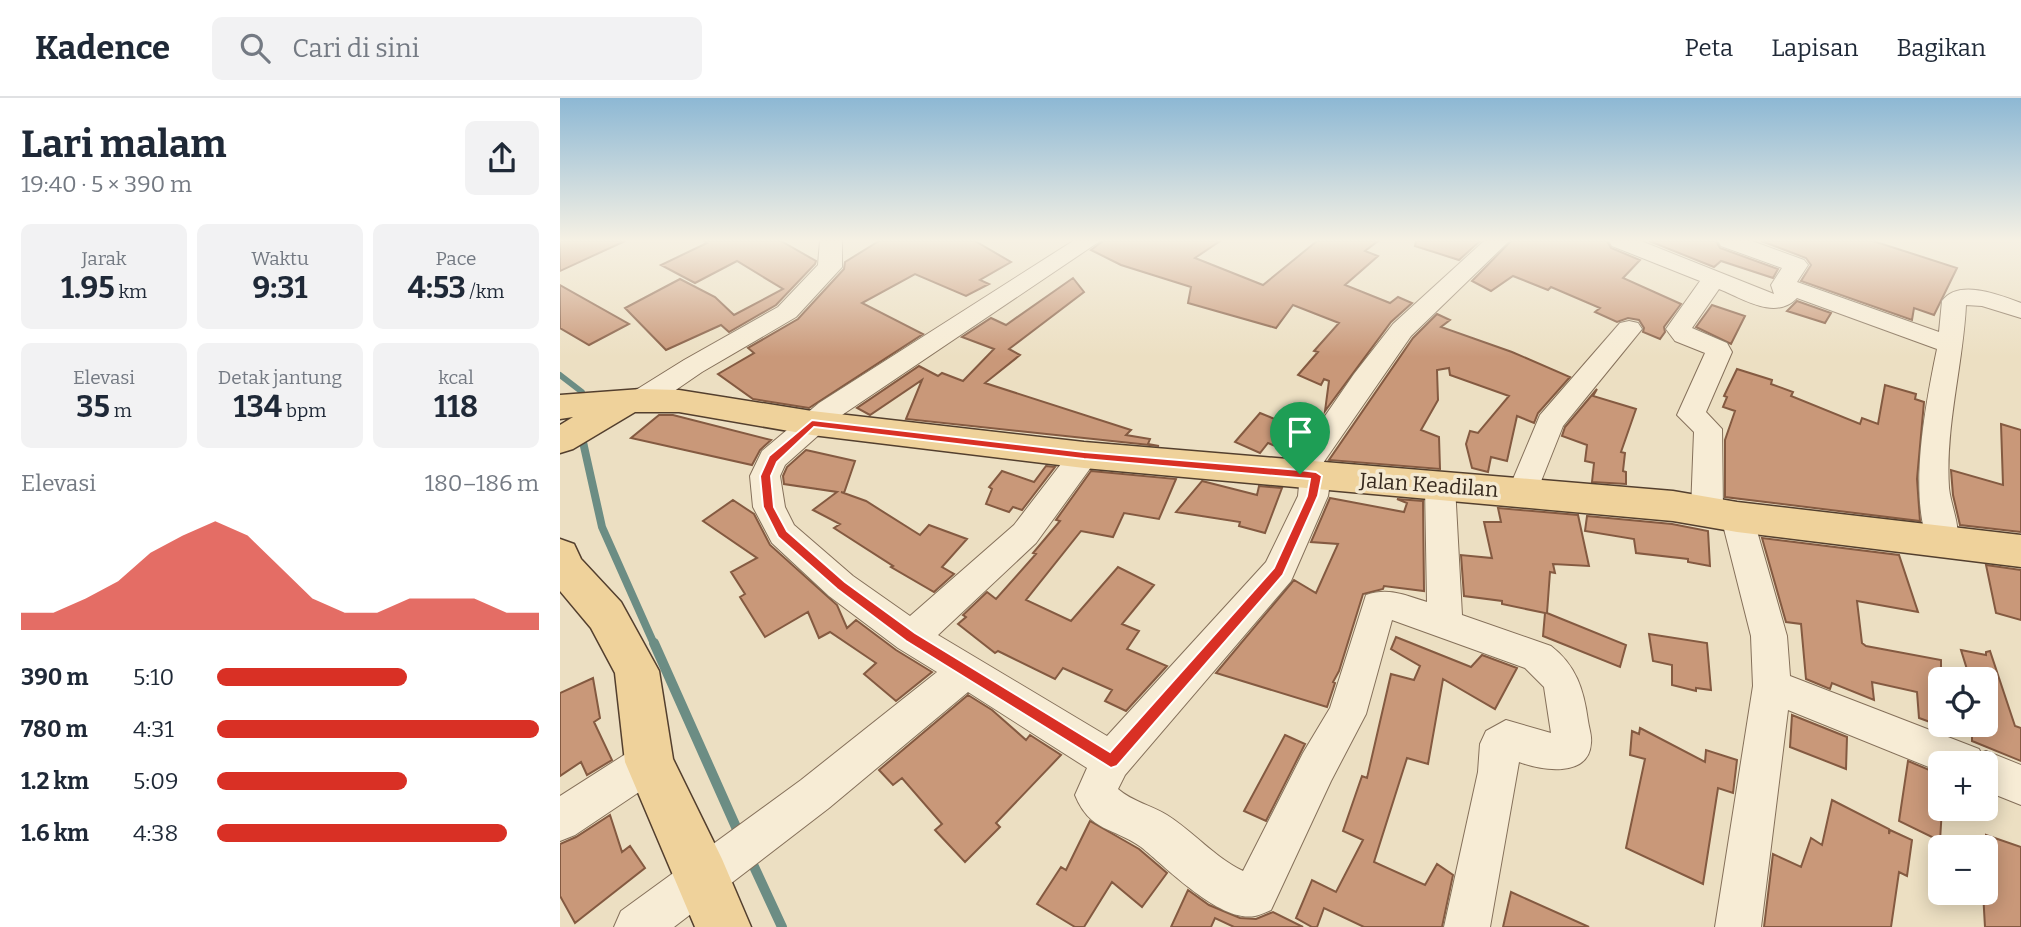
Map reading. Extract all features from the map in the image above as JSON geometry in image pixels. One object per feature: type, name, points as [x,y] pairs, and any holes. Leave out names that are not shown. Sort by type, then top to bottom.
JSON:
[{"type":"main road","name":"Jalan Keadilan","points":[[563,422],[620,405],[679,401],[812,423],[1084,455],[1523,491],[2021,551]]},
{"type":"main road","points":[[560,555],[564,567],[606,615],[637,671],[649,762],[709,873],[723,927]]},
{"type":"street","points":[[620,405],[787,312],[818,280]]},
{"type":"street","points":[[1031,280],[812,423],[773,459],[765,476],[769,507],[783,534],[841,586],[911,637],[1111,761]]},
{"type":"street","points":[[1457,280],[1402,330],[1364,380],[1308,475],[1313,496],[1279,571],[1111,761],[1095,795],[1114,812],[1153,830],[1193,864],[1235,891],[1247,895],[1255,894],[1317,766],[1347,714],[1378,605],[1392,605],[1538,657],[1554,667],[1560,676],[1570,719],[1572,744],[1567,750],[1553,753],[1506,739],[1500,744],[1498,772],[1468,927]]},
{"type":"street","points":[[1713,280],[1679,329],[1684,335],[1718,348],[1719,352],[1691,416],[1708,429],[1722,514],[1756,586],[1769,636],[1772,686],[1738,927]]},
{"type":"street","points":[[1718,280],[1772,302],[1787,295],[1783,285]]},
{"type":"street","points":[[1783,285],[1786,280]]},
{"type":"street","points":[[1783,285],[1951,345]]},
{"type":"street","points":[[1943,542],[1934,488],[1942,385],[1951,345],[1954,301],[1961,296],[2021,311]]},
{"type":"street","points":[[1523,491],[1550,422],[1629,329]]},
{"type":"street","points":[[911,637],[1025,534],[1084,455]]},
{"type":"street","points":[[1440,486],[1445,624]]},
{"type":"street","points":[[637,927],[815,794],[965,672]]},
{"type":"street","points":[[1772,686],[1935,751]]},
{"type":"street","points":[[560,820],[649,762]]},
{"type":"street","points":[[1998,776],[2021,785]]},
{"type":"building","points":[[679,280],[715,297],[734,315],[783,289],[768,280],[800,280],[776,305],[729,332],[721,325],[666,350],[625,308]]},
{"type":"building","points":[[834,280],[905,280],[862,303],[923,334],[809,408],[753,399],[718,374],[754,353],[748,348],[798,319]]},
{"type":"building","points":[[928,280],[981,280],[989,284],[966,296]]},
{"type":"building","points":[[1074,280],[1084,292],[1009,349],[1020,355],[985,383],[1131,430],[1126,435],[1150,439],[1148,444],[1159,446],[906,419],[922,380],[870,415],[857,408],[919,366],[938,376],[942,373],[963,381],[994,349],[962,337],[991,318],[1006,325]]},
{"type":"building","points":[[1168,280],[1250,280],[1263,285],[1270,280],[1351,280],[1345,285],[1390,303],[1398,297],[1412,303],[1391,322],[1325,411],[1329,381],[1324,379],[1321,385],[1298,375],[1318,352],[1314,351],[1339,323],[1293,305],[1276,328],[1188,303],[1191,287]]},
{"type":"building","points":[[1473,280],[1508,280],[1491,291]]},
{"type":"building","points":[[1522,280],[1627,280],[1681,304],[1664,327],[1665,332],[1660,339],[1643,332],[1644,328],[1639,320],[1628,318],[1617,322],[1595,312],[1600,308],[1551,287],[1548,290]]},
{"type":"building","points":[[1951,280],[1934,315],[1914,308],[1912,320],[1801,281]]},
{"type":"building","points":[[560,285],[629,324],[589,345],[560,328]]},
{"type":"building","points":[[1797,301],[1831,313],[1825,323],[1787,311]]},
{"type":"building","points":[[1712,305],[1745,316],[1731,344],[1696,327]]},
{"type":"building","points":[[1437,314],[1450,320],[1441,327],[1512,352],[1570,377],[1538,413],[1534,423],[1517,416],[1507,461],[1491,457],[1488,472],[1472,468],[1466,444],[1470,431],[1478,433],[1509,396],[1450,375],[1449,368],[1437,370],[1438,400],[1421,430],[1439,437],[1440,469],[1329,460],[1413,338]]},
{"type":"building","points":[[1737,369],[1772,380],[1771,384],[1793,392],[1791,396],[1860,424],[1862,418],[1878,424],[1885,385],[1916,394],[1915,399],[1924,402],[1917,479],[1920,521],[1725,497],[1725,440],[1735,411],[1723,407],[1727,397],[1724,396]]},
{"type":"building","points":[[1597,389],[1593,396],[1636,409],[1621,452],[1625,453],[1623,471],[1626,472],[1626,484],[1592,482],[1594,463],[1585,461],[1587,445],[1562,436],[1565,427]]},
{"type":"building","points":[[1260,413],[1304,431],[1295,454],[1268,443],[1260,453],[1235,442]]},
{"type":"building","points":[[659,415],[673,415],[771,440],[760,450],[752,465],[631,438]]},
{"type":"building","points":[[2001,424],[2021,430],[2021,532],[1960,525],[1953,495],[1951,470],[2003,485]]},
{"type":"building","points":[[806,450],[855,461],[844,493],[841,492],[866,501],[920,535],[929,525],[967,539],[942,567],[954,574],[934,592],[891,567],[893,566],[834,528],[840,524],[813,510],[837,492],[784,484],[783,476],[787,467]]},
{"type":"building","points":[[1046,466],[1055,467],[1022,510],[1013,507],[1009,512],[986,504],[992,489],[989,487],[1002,471],[1034,482]]},
{"type":"building","points":[[1091,471],[1176,479],[1159,519],[1124,513],[1113,537],[1081,531],[1026,600],[1071,621],[1118,567],[1154,585],[1122,624],[1139,631],[1127,649],[1167,666],[1126,711],[1105,701],[1112,690],[1063,668],[1055,679],[998,651],[995,653],[958,624],[966,617],[963,615],[987,592],[996,599],[1036,554],[1033,553],[1060,521],[1056,520]]},
{"type":"building","points":[[1202,481],[1257,495],[1259,486],[1282,488],[1265,533],[1239,526],[1240,522],[1176,512]]},
{"type":"building","points":[[1330,498],[1404,512],[1407,503],[1397,499],[1423,501],[1424,591],[1384,586],[1383,589],[1363,594],[1327,707],[1216,673],[1294,580],[1316,593],[1338,544],[1311,542]]},
{"type":"building","points":[[733,500],[754,514],[770,545],[837,605],[847,628],[856,620],[896,650],[932,672],[896,701],[864,674],[876,663],[830,632],[819,638],[808,612],[765,637],[740,597],[745,594],[731,572],[757,558],[703,521]]},
{"type":"building","points":[[1498,508],[1578,515],[1589,566],[1553,564],[1555,573],[1550,572],[1547,613],[1626,645],[1620,667],[1543,636],[1545,613],[1502,604],[1502,601],[1464,596],[1461,555],[1492,558],[1484,522],[1501,522]]},
{"type":"building","points":[[1587,516],[1672,524],[1708,531],[1710,566],[1688,562],[1688,559],[1636,553],[1634,539],[1585,531]]},
{"type":"building","points":[[1762,538],[1899,555],[1918,612],[1857,601],[1862,643],[1941,660],[1941,667],[1928,667],[1928,721],[1919,718],[1917,692],[1872,682],[1874,700],[1832,683],[1830,689],[1806,679],[1801,624],[1786,622]]},
{"type":"building","points":[[1986,565],[2021,570],[2021,620],[1996,613]]},
{"type":"building","points":[[1649,634],[1707,643],[1711,690],[1696,688],[1696,691],[1672,685],[1672,665],[1653,661]]},
{"type":"building","points":[[1396,637],[1471,667],[1482,655],[1517,668],[1495,709],[1443,679],[1428,764],[1407,758],[1374,862],[1425,885],[1437,864],[1453,875],[1442,927],[1364,927],[1324,908],[1317,927],[1312,927],[1296,918],[1312,880],[1336,892],[1363,840],[1343,831],[1362,776],[1367,778],[1391,674],[1414,680],[1420,666],[1391,649]]},
{"type":"building","points":[[1961,650],[1986,655],[1986,652],[1990,651],[1995,667],[1966,667]]},
{"type":"building","points":[[1998,675],[2015,726],[2021,728],[2021,761],[1972,741],[1972,737],[1998,737]]},
{"type":"building","points":[[593,678],[600,718],[594,722],[612,760],[587,775],[581,762],[560,776],[560,693]]},
{"type":"building","points":[[968,695],[992,710],[1026,740],[1030,735],[1061,755],[996,823],[1000,827],[965,862],[935,830],[942,824],[902,778],[893,785],[879,770]]},
{"type":"building","points":[[1792,715],[1847,737],[1846,769],[1790,747]]},
{"type":"building","points":[[1640,728],[1705,762],[1706,750],[1737,760],[1733,793],[1718,788],[1703,884],[1626,848],[1645,759],[1630,755],[1632,731],[1639,734]]},
{"type":"building","points":[[1285,735],[1305,744],[1266,821],[1244,811]]},
{"type":"building","points":[[1908,761],[1928,769],[1928,821],[1941,821],[1940,835],[1928,835],[1899,821]]},
{"type":"building","points":[[1832,800],[1889,829],[1889,834],[1890,830],[1912,840],[1907,876],[1899,872],[1891,927],[1764,927],[1773,854],[1801,867],[1811,838],[1822,845]]},
{"type":"building","points":[[610,815],[622,852],[630,846],[645,868],[575,923],[560,896],[560,844]]},
{"type":"building","points":[[1090,821],[1139,849],[1167,873],[1142,907],[1112,882],[1084,927],[1075,927],[1037,904],[1061,867],[1066,870]]},
{"type":"building","points":[[1998,839],[2021,847],[2021,927],[1985,927],[1984,905],[1998,905]]},
{"type":"building","points":[[1188,890],[1209,905],[1240,918],[1256,919],[1273,912],[1303,927],[1234,927],[1215,918],[1211,927],[1171,927]]},
{"type":"building","points":[[1511,892],[1589,927],[1503,927]]},
{"type":"waterway","points":[[560,375],[582,392],[581,403]]},
{"type":"waterway","points":[[581,433],[602,527],[654,644]]},
{"type":"waterway","points":[[654,643],[740,836]]},
{"type":"waterway","points":[[750,858],[782,927]]},
{"type":"route","points":[[812,423],[1084,455],[1300,474],[1316,476],[1313,496],[1279,571],[1111,761],[911,637],[841,586],[783,534],[769,507],[765,476],[773,459],[812,423]]}]
